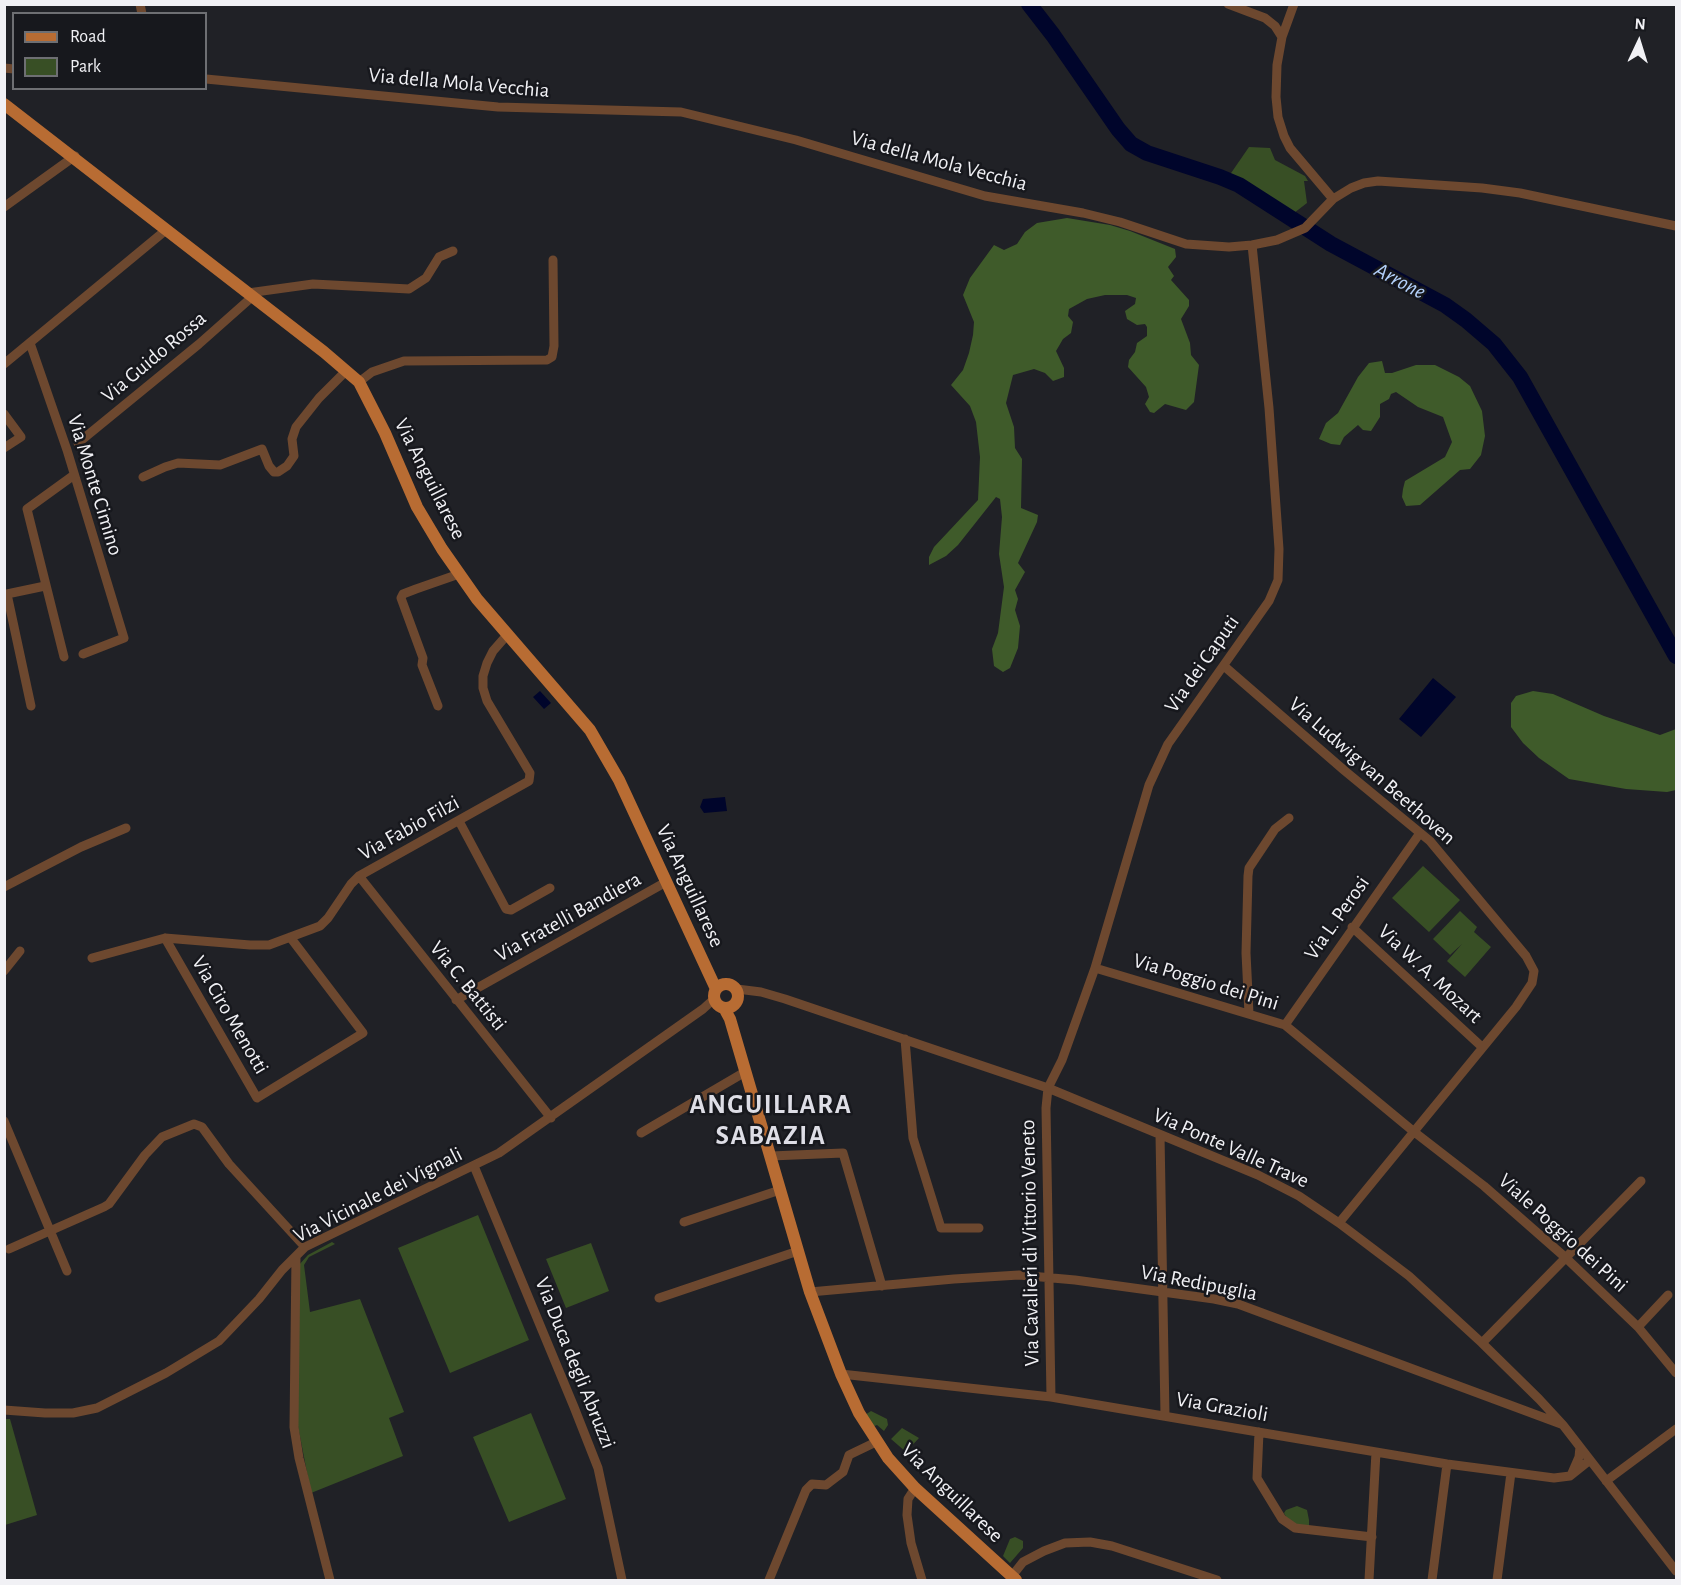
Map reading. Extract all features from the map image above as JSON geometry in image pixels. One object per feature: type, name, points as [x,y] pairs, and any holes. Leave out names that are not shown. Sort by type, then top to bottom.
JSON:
[{"type":"main road","name":"Via Anguillarese","points":[[4,104],[75,156],[359,382],[385,433],[417,507],[442,549],[477,599],[590,730],[619,780],[706,969],[729,999],[745,1072],[810,1292],[841,1374],[876,1442],[915,1488],[1014,1579]]},
{"type":"street","points":[[1228,4],[1265,18],[1275,26],[1282,37]]},
{"type":"street","points":[[1294,4],[1282,37],[1275,82],[1276,104],[1287,142],[1297,158],[1333,199]]},
{"type":"street","name":"Via della Mola Vecchia","points":[[207,80],[498,107],[681,112],[796,140],[985,196],[1083,213],[1120,222],[1186,244],[1229,247],[1277,240],[1310,224],[1333,199],[1357,185],[1378,181],[1520,193],[1677,226]]},
{"type":"street","points":[[4,207],[75,156]]},
{"type":"street","points":[[4,364],[166,230]]},
{"type":"street","name":"Via dei Caputi","points":[[1048,1088],[1062,1060],[1095,968],[1149,785],[1168,744],[1269,601],[1278,580],[1279,549],[1269,408],[1252,245]]},
{"type":"street","points":[[250,295],[313,285],[409,289],[426,278],[439,257],[453,251]]},
{"type":"street","points":[[359,382],[372,372],[404,361],[548,360],[552,357],[554,346],[553,260]]},
{"type":"street","name":"Via Guido Rossa","points":[[78,443],[208,336],[250,295]]},
{"type":"street","name":"Via Monte Cimino","points":[[30,343],[74,475],[124,638],[83,654]]},
{"type":"street","points":[[143,477],[178,463],[220,465],[262,449],[268,466],[274,472],[287,466],[294,456],[292,439],[296,427],[318,398],[346,371]]},
{"type":"street","points":[[4,414],[21,437],[4,448]]},
{"type":"street","points":[[64,657],[27,509],[74,475]]},
{"type":"street","points":[[438,706],[400,598],[403,594],[459,574]]},
{"type":"street","points":[[31,706],[7,594],[45,586]]},
{"type":"street","name":"Via Fabio Filzi","points":[[92,958],[165,938],[269,945],[320,926],[358,876],[529,781],[530,773],[487,701],[483,688],[483,676],[487,663],[493,651],[507,635]]},
{"type":"street","name":"Via Ludwig van Beethoven","points":[[1224,666],[1430,841],[1532,965],[1534,977],[1530,987],[1339,1223]]},
{"type":"street","points":[[1249,1014],[1246,953],[1248,876],[1250,868],[1275,829],[1289,818]]},
{"type":"street","points":[[459,821],[506,909],[511,910],[550,888]]},
{"type":"street","points":[[4,887],[81,847],[126,828]]},
{"type":"street","name":"Via L. Perosi","points":[[1285,1025],[1420,832]]},
{"type":"street","name":"Via C. Battisti","points":[[358,876],[551,1118]]},
{"type":"street","name":"Via Fratelli Bandiera","points":[[456,1000],[666,882]]},
{"type":"street","name":"Via W. A. Mozart","points":[[1352,927],[1482,1047]]},
{"type":"street","name":"Via Ciro Menotti","points":[[165,938],[257,1098],[362,1034],[290,937]]},
{"type":"street","points":[[4,971],[20,951]]},
{"type":"street","name":"Via Poggio dei Pini","points":[[1095,968],[1285,1025],[1413,1131]]},
{"type":"street","name":"Via Ponte Valle Trave","points":[[729,999],[786,999],[1048,1088],[1258,1175],[1299,1196],[1409,1276],[1482,1343],[1563,1425],[1677,1571]]},
{"type":"street","name":"Via Vicinale dei Vignali","points":[[4,1410],[73,1413],[98,1408],[122,1397],[219,1341],[305,1247],[500,1153],[703,1009],[729,999]]},
{"type":"street","points":[[905,1039],[914,1138],[941,1228],[979,1228]]},
{"type":"street","points":[[641,1132],[745,1072]]},
{"type":"street","name":"Via Cavalieri di Vittorio Veneto","points":[[1048,1088],[1046,1108],[1051,1397]]},
{"type":"street","points":[[4,1121],[67,1271]]},
{"type":"street","points":[[9,1249],[109,1204],[145,1155],[162,1137],[194,1124],[202,1127],[229,1164],[305,1247]]},
{"type":"street","name":"Viale Poggio dei Pini","points":[[1413,1131],[1484,1186],[1566,1258],[1638,1327],[1677,1373]]},
{"type":"street","points":[[1160,1135],[1165,1415]]},
{"type":"street","points":[[771,1156],[843,1153],[882,1286]]},
{"type":"street","name":"Via Duca degli Abruzzi","points":[[474,1166],[598,1468],[622,1581]]},
{"type":"street","points":[[1482,1343],[1641,1182]]},
{"type":"street","points":[[684,1222],[780,1190]]},
{"type":"street","points":[[659,1298],[798,1251]]},
{"type":"street","points":[[296,1256],[294,1427],[299,1458],[330,1581]]},
{"type":"street","name":"Via Redipuglia","points":[[810,1292],[1019,1275],[1163,1292],[1238,1304],[1563,1425]]},
{"type":"street","points":[[1638,1327],[1668,1295]]},
{"type":"street","name":"Via Grazioli","points":[[841,1374],[1051,1397],[1447,1464],[1554,1478],[1570,1476]]},
{"type":"street","points":[[1606,1481],[1677,1428]]},
{"type":"street","points":[[1259,1432],[1257,1478],[1282,1519],[1295,1528],[1372,1537]]},
{"type":"street","points":[[769,1581],[806,1490],[812,1484],[826,1485],[843,1472],[849,1455],[876,1442]]},
{"type":"street","points":[[1570,1476],[1579,1457],[1580,1447]]},
{"type":"street","points":[[1369,1581],[1376,1452]]},
{"type":"street","points":[[1570,1476],[1590,1460]]},
{"type":"street","points":[[1432,1581],[1447,1464]]},
{"type":"street","points":[[1497,1581],[1511,1473]]},
{"type":"street","points":[[915,1488],[908,1499],[907,1515],[911,1543],[922,1581]]},
{"type":"street","points":[[1014,1579],[1023,1562],[1044,1551],[1065,1543],[1090,1542],[1112,1546],[1217,1581]]},
{"type":"green space","points":[[1249,147],[1270,148],[1275,160],[1305,176],[1308,181],[1304,181],[1307,203],[1294,213],[1229,176]]},
{"type":"green space","points":[[1067,218],[1110,225],[1175,249],[1176,257],[1168,267],[1174,276],[1171,280],[1189,300],[1189,306],[1181,319],[1190,343],[1191,355],[1199,365],[1194,402],[1186,410],[1165,404],[1154,413],[1150,412],[1145,404],[1149,397],[1146,387],[1128,367],[1137,343],[1147,336],[1147,327],[1145,324],[1137,325],[1127,319],[1125,311],[1135,304],[1136,298],[1127,295],[1105,295],[1087,299],[1069,309],[1068,316],[1073,322],[1071,333],[1063,339],[1056,351],[1064,368],[1064,377],[1053,381],[1045,373],[1034,369],[1013,375],[1006,403],[1014,427],[1015,448],[1022,459],[1021,508],[1038,515],[1018,563],[1025,572],[1015,590],[1018,599],[1015,610],[1020,626],[1018,648],[1010,668],[1003,672],[994,666],[992,649],[998,633],[1004,587],[999,554],[1002,517],[1000,499],[996,497],[958,545],[946,556],[929,565],[929,557],[934,547],[978,500],[980,457],[976,422],[970,406],[951,385],[963,370],[973,335],[974,322],[963,295],[970,278],[994,245],[1004,250],[1017,244],[1025,232],[1037,223]]},
{"type":"green space","points":[[1382,361],[1385,373],[1416,365],[1435,365],[1459,377],[1470,386],[1482,411],[1485,436],[1481,455],[1470,469],[1460,470],[1420,505],[1406,506],[1402,497],[1405,481],[1445,457],[1452,442],[1443,417],[1418,407],[1396,392],[1380,404],[1380,417],[1371,431],[1363,430],[1358,425],[1344,437],[1340,445],[1319,439],[1326,423],[1338,413],[1358,377],[1369,363]]},
{"type":"green space","points":[[1533,691],[1553,694],[1604,716],[1660,735],[1676,729],[1676,790],[1667,792],[1626,789],[1569,779],[1539,758],[1523,743],[1511,727],[1511,703],[1516,696]]},
{"type":"green space","points":[[1423,866],[1460,900],[1429,932],[1392,898]]},
{"type":"green space","points":[[1460,911],[1477,927],[1474,932],[1491,947],[1465,977],[1447,961],[1462,944],[1450,955],[1433,939]]},
{"type":"green space","points":[[478,1215],[529,1340],[450,1373],[398,1248]]},
{"type":"green space","points":[[332,1242],[335,1244],[309,1257],[304,1265],[310,1312],[360,1299],[404,1412],[389,1418],[403,1456],[311,1493],[297,1421],[298,1266],[308,1255]]},
{"type":"green space","points":[[591,1243],[609,1291],[566,1308],[546,1259]]},
{"type":"green space","points":[[871,1411],[887,1419],[888,1425],[884,1431],[877,1425],[872,1427],[865,1415]]},
{"type":"green space","points":[[531,1413],[566,1499],[509,1522],[473,1437]]},
{"type":"green space","points":[[4,1419],[10,1419],[37,1515],[5,1525]]},
{"type":"green space","points":[[902,1428],[919,1438],[906,1452],[891,1439]]},
{"type":"green space","points":[[1297,1506],[1307,1510],[1309,1527],[1296,1526],[1286,1517],[1284,1513],[1286,1510]]},
{"type":"green space","points":[[1015,1537],[1023,1541],[1023,1548],[1010,1563],[1003,1556],[1010,1539]]},
{"type":"water","points":[[1433,678],[1456,697],[1421,737],[1399,719]]},
{"type":"water","points":[[540,691],[551,703],[544,709],[533,697]]},
{"type":"water","points":[[725,797],[727,811],[704,813],[700,807],[703,799]]},
{"type":"waterway","name":"Arrone","points":[[1029,4],[1131,144],[1147,153],[1239,185],[1331,244],[1445,305],[1494,344],[1520,377],[1676,656]]},
{"type":"district","name":"ANGUILLARA SABAZIA","points":[[771,1120]]}]
